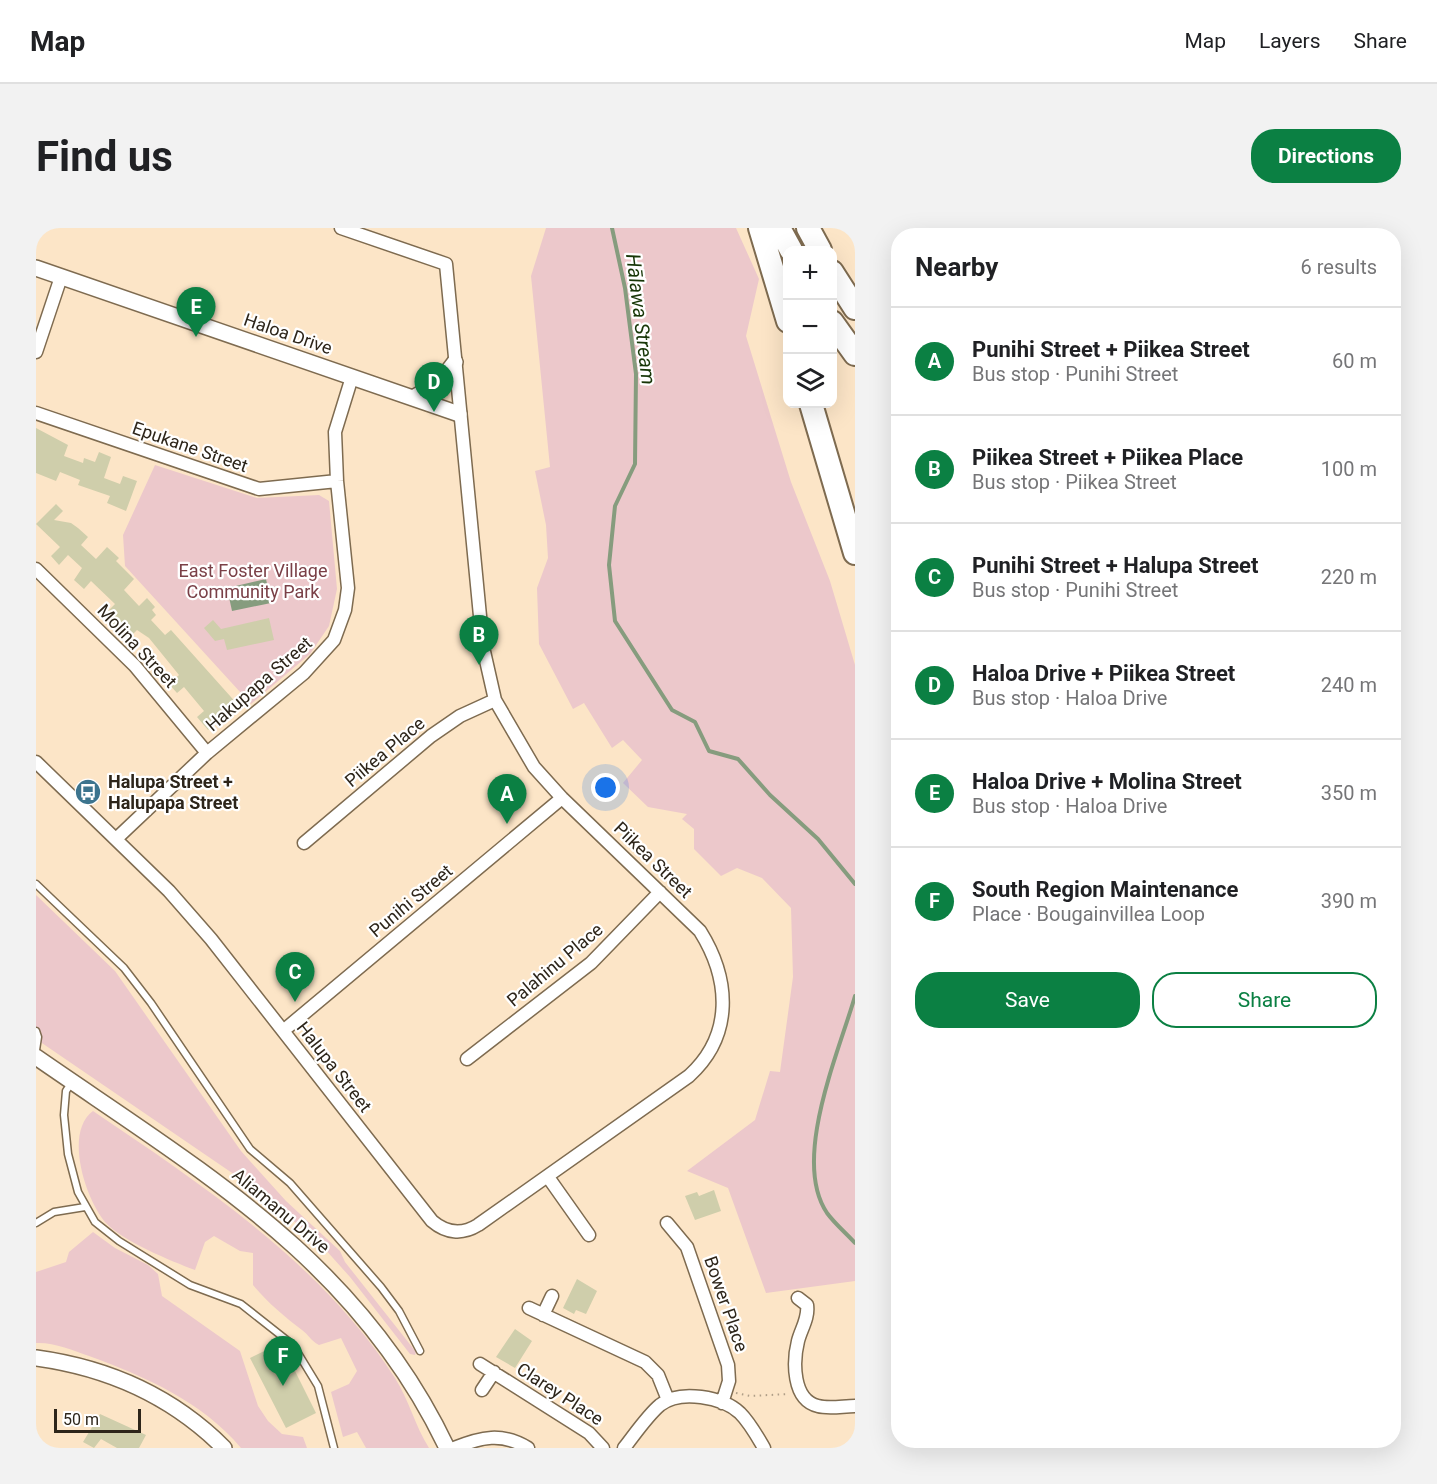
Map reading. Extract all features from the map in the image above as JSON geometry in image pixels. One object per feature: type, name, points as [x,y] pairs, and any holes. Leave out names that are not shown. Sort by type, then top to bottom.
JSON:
[{"type":"highway","points":[[760,228],[783,304]]},
{"type":"highway","points":[[779,228],[789,246]]},
{"type":"highway","points":[[808,228],[818,246]]},
{"type":"highway","points":[[837,280],[855,308]]},
{"type":"highway","points":[[837,329],[855,354]]},
{"type":"highway","points":[[812,408],[855,553]]},
{"type":"street","name":"Piikea Street","points":[[341,228],[446,264],[483,647],[495,700],[521,748],[562,798],[700,931],[717,962],[724,994],[723,1020],[718,1034],[706,1057],[689,1076],[548,1177]]},
{"type":"street","name":"Haloa Drive","points":[[36,268],[459,414]]},
{"type":"street","points":[[36,352],[61,277]]},
{"type":"street","points":[[413,398],[439,383],[455,362]]},
{"type":"street","name":"Hakupapa Street","points":[[116,838],[207,753],[304,673],[334,640],[345,610],[348,588],[337,481],[336,432],[352,377]]},
{"type":"street","name":"Epukane Street","points":[[36,413],[259,489],[337,481]]},
{"type":"street","name":"Molina Street","points":[[36,569],[135,666],[207,753]]},
{"type":"street","name":"Piikea Place","points":[[304,843],[431,736],[460,716],[495,700]]},
{"type":"street","name":"Halupa Street","points":[[36,762],[169,891],[211,939],[438,1226],[455,1232],[473,1228],[548,1177]]},
{"type":"street","name":"Punihi Street","points":[[283,1031],[562,798]]},
{"type":"street","name":"Palahinu Place","points":[[467,1059],[591,963],[660,892]]},
{"type":"street","name":"Aliamanu Drive","points":[[36,1057],[259,1214],[300,1249],[349,1299],[394,1357],[433,1419],[447,1448]]},
{"type":"street","points":[[548,1177],[589,1235]]},
{"type":"street","name":"Bower Place","points":[[668,1223],[687,1247],[728,1365],[726,1390],[722,1403]]},
{"type":"street","points":[[543,1315],[552,1296]]},
{"type":"street","points":[[798,1299],[807,1305],[808,1312],[796,1354],[796,1381],[801,1393],[812,1404],[820,1407],[855,1406]]},
{"type":"street","points":[[529,1308],[645,1362],[658,1375],[668,1400]]},
{"type":"street","points":[[36,1358],[86,1367],[138,1386],[174,1406],[215,1445]]},
{"type":"street","name":"Clarey Place","points":[[480,1364],[589,1433],[603,1448]]},
{"type":"street","name":"Clarey Place","points":[[482,1390],[494,1372]]},
{"type":"street","points":[[624,1448],[660,1405],[668,1400],[698,1397],[722,1403],[739,1412],[764,1448]]},
{"type":"street","points":[[454,1448],[490,1436],[510,1439],[528,1448]]},
{"type":"lane","points":[[36,884],[124,969],[151,1002],[250,1149],[290,1184],[381,1287],[399,1311],[420,1351]]},
{"type":"lane","points":[[36,1031],[38,1037],[36,1050]]},
{"type":"lane","points":[[72,1082],[66,1091],[64,1132],[73,1176],[85,1207],[95,1222],[119,1241],[190,1285],[241,1304],[293,1345],[318,1386],[334,1448]]},
{"type":"lane","points":[[36,1223],[54,1212],[85,1207]]},
{"type":"path","points":[[726,1390],[750,1396],[794,1394]]},
{"type":"green space","points":[[546,228],[736,228],[759,279],[746,336],[791,482],[830,581],[855,665],[855,1281],[766,1293],[728,1188],[687,1171],[755,1120],[770,1071],[780,1072],[793,977],[791,908],[762,878],[737,868],[721,876],[694,849],[694,829],[682,819],[687,814],[648,807],[623,783],[642,760],[623,740],[612,748],[584,703],[573,709],[539,644],[537,588],[548,558],[546,525],[535,471],[550,467],[531,276]]},
{"type":"green space","name":"East Foster Village Community Park","points":[[155,465],[257,498],[319,495],[329,501],[337,589],[329,626],[310,654],[251,704],[125,566],[123,535]]},
{"type":"green space","points":[[36,895],[115,971],[241,1151],[286,1201],[340,1251],[345,1262],[416,1352],[415,1355],[410,1354],[350,1277],[315,1238],[238,1177],[36,1039]]},
{"type":"green space","points":[[93,1111],[218,1198],[297,1263],[333,1299],[366,1337],[395,1378],[429,1448],[366,1448],[357,1432],[343,1437],[331,1392],[349,1384],[357,1371],[341,1338],[319,1345],[270,1303],[253,1285],[253,1253],[240,1251],[214,1236],[205,1242],[195,1270],[135,1243],[105,1222],[85,1182],[79,1149],[84,1121]]},
{"type":"green space","points":[[93,1232],[115,1248],[148,1265],[158,1274],[162,1296],[240,1351],[258,1406],[268,1421],[282,1434],[303,1437],[307,1448],[241,1448],[209,1417],[171,1392],[131,1372],[70,1349],[36,1343],[36,1272],[66,1262],[69,1252]]},
{"type":"shaded area","points":[[266,579],[271,603],[232,611],[227,588]]},
{"type":"building","points":[[36,428],[68,445],[64,456],[83,463],[84,458],[95,462],[99,452],[111,457],[104,478],[120,484],[123,476],[137,481],[126,511],[107,503],[110,496],[78,485],[80,480],[60,472],[56,481],[36,473]]},
{"type":"building","points":[[56,504],[63,511],[54,520],[71,523],[88,537],[81,545],[96,559],[107,547],[119,558],[116,561],[134,579],[124,590],[139,606],[147,598],[155,607],[152,610],[156,615],[151,620],[165,635],[171,630],[239,706],[221,721],[220,719],[208,730],[197,717],[204,711],[184,687],[177,693],[169,684],[179,675],[149,638],[137,630],[128,639],[104,615],[115,604],[91,581],[84,589],[74,580],[82,568],[68,555],[59,565],[51,556],[60,547],[36,524]]},
{"type":"building","points":[[269,618],[274,640],[227,650],[224,639],[215,641],[204,628],[213,620],[221,629]]},
{"type":"building","points":[[714,1190],[721,1211],[695,1220],[685,1196],[697,1192],[699,1196]]},
{"type":"building","points":[[577,1279],[597,1291],[586,1314],[576,1310],[574,1314],[563,1308]]},
{"type":"building","points":[[515,1329],[532,1341],[515,1368],[496,1357]]},
{"type":"building","points":[[281,1343],[316,1413],[286,1428],[250,1358]]},
{"type":"building","points":[[100,1414],[146,1435],[139,1448],[117,1448],[101,1439],[94,1448],[83,1442]]},
{"type":"waterway","name":"Hālawa Stream","points":[[612,228],[625,288],[636,374],[635,464],[615,506],[609,565],[615,621],[672,710],[695,722],[709,751],[738,759],[770,795],[818,839],[855,884]]},
{"type":"waterway","points":[[855,996],[822,1106],[816,1136],[814,1165],[817,1191],[827,1213],[855,1243]]},
{"type":"place","name":"Haloa Drive + Molina Street","points":[[196,337]]},
{"type":"place","name":"Haloa Drive + Piikea Street","points":[[434,412]]},
{"type":"place","name":"Piikea Street + Piikea Place","points":[[479,665]]},
{"type":"place","name":"Halupa Street + Halupapa Street","points":[[88,792]]},
{"type":"place","name":"Punihi Street + Piikea Street","points":[[507,824]]},
{"type":"place","name":"Punihi Street + Halupa Street","points":[[295,1002]]},
{"type":"place","name":"South Region Maintenance","points":[[283,1386]]}]
